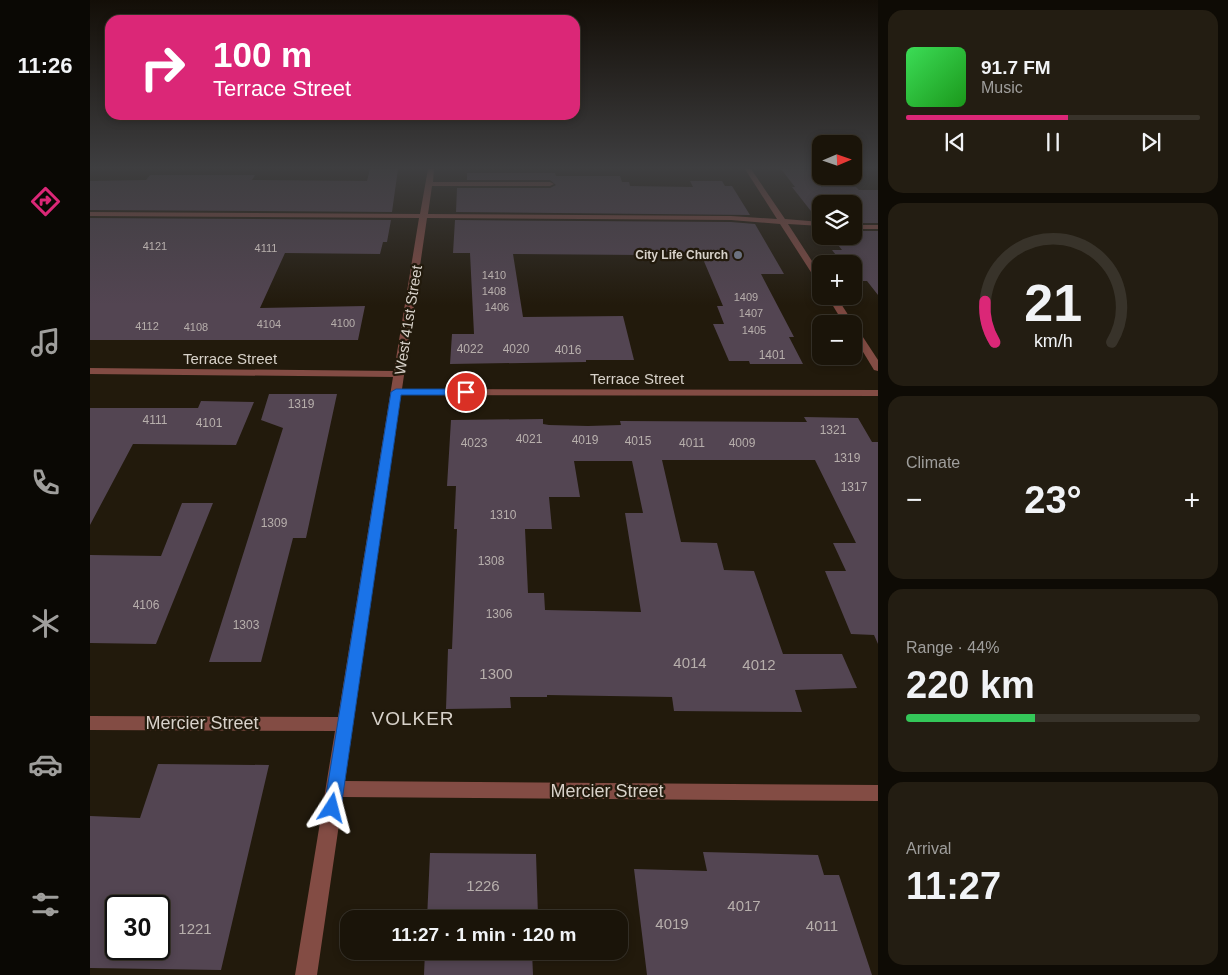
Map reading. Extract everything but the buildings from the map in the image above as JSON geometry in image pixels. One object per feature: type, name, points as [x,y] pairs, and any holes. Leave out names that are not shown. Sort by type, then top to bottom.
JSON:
[{"type":"street","points":[[257,214],[731,218],[812,223]]},
{"type":"street","points":[[778,214],[812,267]]},
{"type":"street","name":"West 41st Street","points":[[306,975],[424,215]]},
{"type":"street","points":[[862,227],[878,227]]},
{"type":"street","points":[[862,343],[878,368]]},
{"type":"street","name":"Terrace Street","points":[[90,372],[400,374]]},
{"type":"street","name":"Terrace Street","points":[[396,392],[878,393]]},
{"type":"street","name":"Mercier Street","points":[[90,723],[345,724]]},
{"type":"street","name":"Mercier Street","points":[[335,789],[878,793]]},
{"type":"place","name":"City Life Church","points":[[738,255]]},
{"type":"district","name":"VOLKER","points":[[413,718]]},
{"type":"route","points":[[332,808],[396,392],[466,392]]}]
